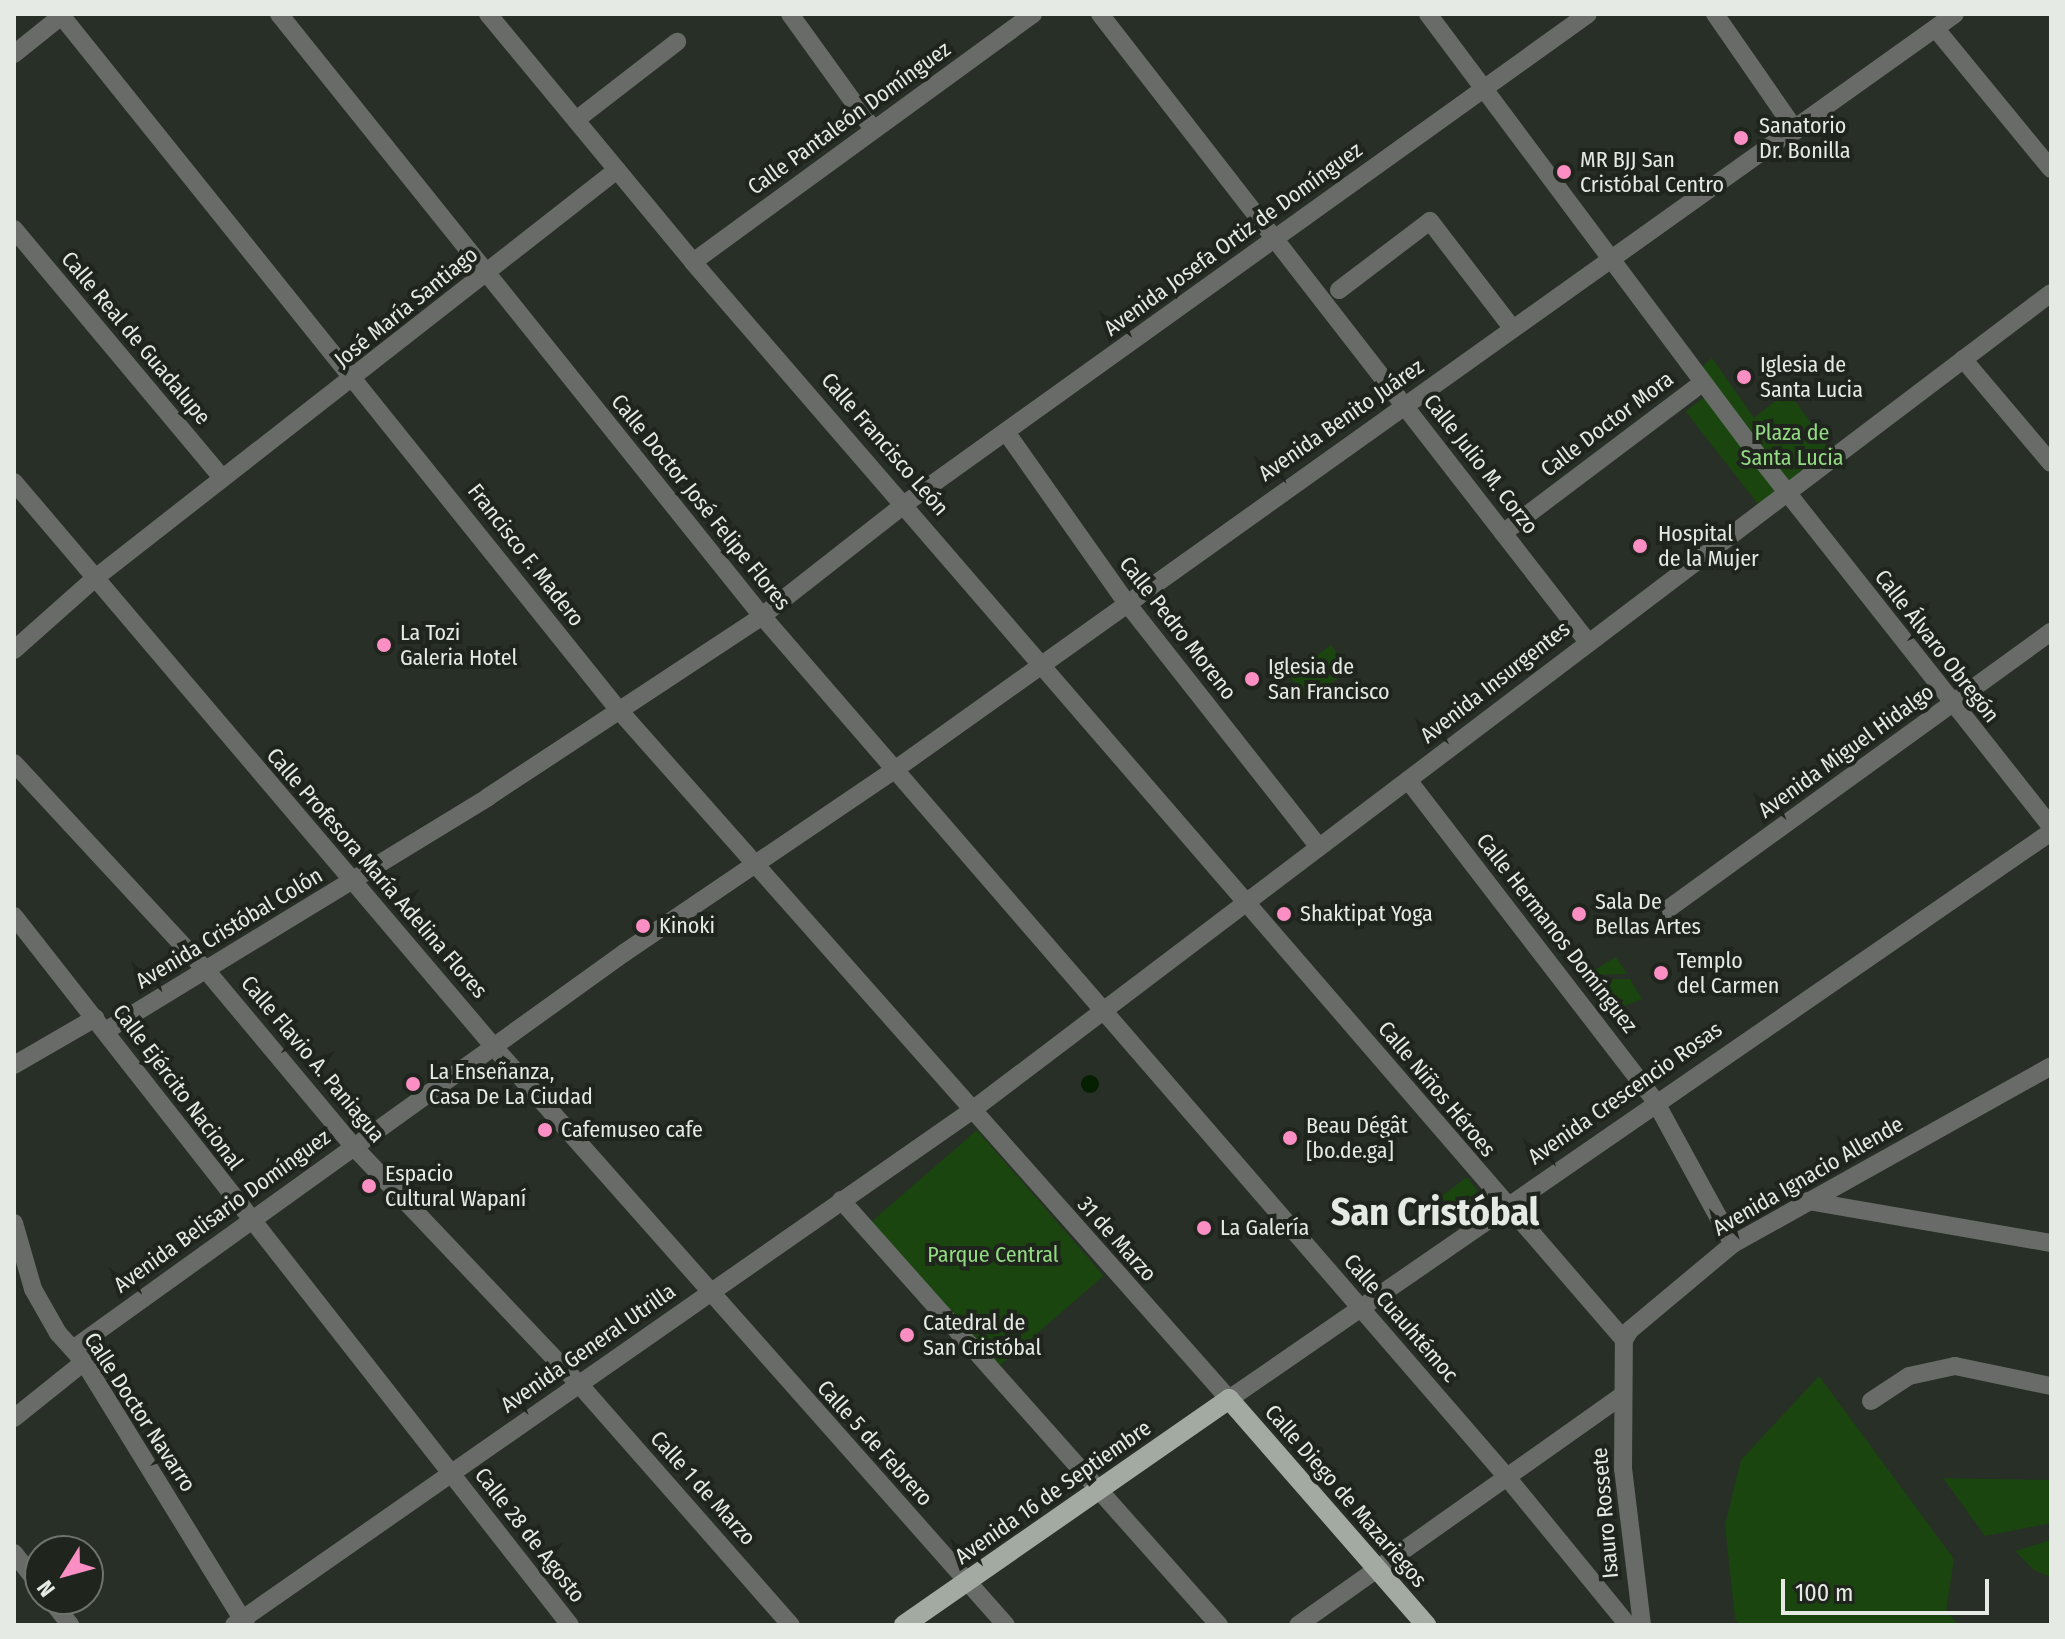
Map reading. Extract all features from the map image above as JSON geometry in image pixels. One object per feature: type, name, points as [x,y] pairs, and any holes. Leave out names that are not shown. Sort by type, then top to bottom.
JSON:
[{"type":"main road","name":"Avenida 16 de Septiembre","points":[[904,1625],[1229,1399]]},
{"type":"main road","name":"Calle Diego de Mazariegos","points":[[1229,1399],[1426,1625]]},
{"type":"street","name":"Calle Doctor José Felipe Flores","points":[[279,14],[762,616],[1099,1011]]},
{"type":"street","name":"Calle Francisco León","points":[[488,14],[693,262],[906,503],[1039,663],[1248,903]]},
{"type":"street","points":[[790,14],[873,129]]},
{"type":"street","name":"Calle Pantaleón Domínguez","points":[[693,262],[1033,14]]},
{"type":"street","name":"Calle Julio M. Corzo","points":[[1100,14],[1587,641]]},
{"type":"street","name":"Calle Álvaro Obregón","points":[[1428,14],[1702,383],[2051,829]]},
{"type":"street","name":"Avenida Josefa Ortiz de Domínguez","points":[[762,616],[906,503],[1588,14]]},
{"type":"street","points":[[1715,14],[1796,131]]},
{"type":"street","name":"Avenida Benito Juárez","points":[[755,867],[1403,404],[1796,131],[1955,14]]},
{"type":"street","points":[[14,54],[62,15]]},
{"type":"street","name":"Francisco F. Madero","points":[[62,15],[357,378],[617,708],[971,1111]]},
{"type":"street","points":[[1936,29],[2051,169]]},
{"type":"street","points":[[576,120],[677,42]]},
{"type":"street","name":"José María Santiago","points":[[14,650],[94,579],[222,478],[357,378],[617,170]]},
{"type":"street","points":[[1339,290],[1430,221],[1513,329]]},
{"type":"street","name":"Calle Real de Guadalupe","points":[[14,229],[222,478]]},
{"type":"street","name":"Avenida Insurgentes","points":[[971,1111],[1099,1011],[1248,903],[1587,641],[2051,293]]},
{"type":"street","points":[[1963,359],[2051,463]]},
{"type":"street","name":"Calle Doctor Mora","points":[[1503,533],[1702,383]]},
{"type":"street","name":"Calle Pedro Moreno","points":[[1006,432],[1126,602],[1319,847]]},
{"type":"street","name":"Calle Profesora María Adelina Flores","points":[[14,482],[494,1047],[708,1292]]},
{"type":"street","name":"Avenida Cristóbal Colón","points":[[14,1065],[206,970],[352,881],[762,616]]},
{"type":"street","name":"Avenida Miguel Hidalgo","points":[[1668,909],[2051,632]]},
{"type":"street","name":"Calle Flavio A. Paniagua","points":[[14,763],[206,970],[353,1146],[579,1384]]},
{"type":"street","name":"Calle Hermanos Domínguez","points":[[1408,780],[1655,1101],[1733,1244]]},
{"type":"street","name":"Avenida Crescencio Rosas","points":[[1229,1399],[2051,829]]},
{"type":"street","name":"Avenida Belisario Domínguez","points":[[14,1418],[79,1355],[249,1221],[755,867]]},
{"type":"street","name":"Calle Niños Héroes","points":[[1248,903],[1504,1206],[1624,1340]]},
{"type":"street","name":"Calle Ejército Nacional","points":[[14,916],[101,1024],[249,1221],[452,1475]]},
{"type":"street","name":"Calle Cuauhtémoc","points":[[1099,1011],[1506,1476],[1628,1625]]},
{"type":"street","name":"Avenida Ignacio Allende","points":[[1624,1340],[1733,1244],[2051,1066]]},
{"type":"street","name":"Avenida General Utrilla","points":[[241,1623],[708,1292],[971,1111]]},
{"type":"street","name":"31 de Marzo","points":[[971,1111],[1229,1399]]},
{"type":"street","points":[[841,1200],[1219,1625]]},
{"type":"street","points":[[1808,1201],[2051,1243]]},
{"type":"street","name":"Calle Doctor Navarro","points":[[14,1223],[33,1289],[79,1355],[241,1623]]},
{"type":"street","name":"Calle 5 de Febrero","points":[[708,1292],[1006,1625]]},
{"type":"street","points":[[1298,1625],[1622,1396],[1624,1340]]},
{"type":"street","points":[[1871,1401],[1909,1376],[1955,1366],[2051,1386]]},
{"type":"street","name":"Calle 1 de Marzo","points":[[579,1384],[791,1625]]},
{"type":"street","name":"Isauro Rossete","points":[[1622,1396],[1624,1505],[1642,1625]]},
{"type":"street","name":"Calle 28 de Agosto","points":[[452,1475],[570,1625]]},
{"type":"green space","name":"Plaza de Santa Lucia","points":[[1712,358],[1754,418],[1788,391],[1830,450],[1788,486],[1701,368]]},
{"type":"green space","points":[[1707,395],[1781,490],[1760,506],[1686,412]]},
{"type":"green space","points":[[1331,645],[1349,670],[1307,701],[1289,676]]},
{"type":"green space","points":[[1616,957],[1627,974],[1586,975]]},
{"type":"green space","points":[[1630,979],[1642,999],[1609,1012],[1586,980]]},
{"type":"green space","name":"Parque Central","points":[[977,1130],[1104,1276],[998,1368],[871,1222]]},
{"type":"green space","points":[[1467,1177],[1486,1202],[1460,1221],[1441,1196]]},
{"type":"green space","points":[[1819,1376],[1954,1559],[1946,1611],[1959,1625],[1739,1625],[1735,1618],[1725,1525],[1741,1460]]},
{"type":"green space","points":[[1943,1478],[2051,1480],[2051,1523],[1985,1536]]},
{"type":"green space","points":[[2051,1540],[2051,1577],[2034,1570],[2015,1551]]},
{"type":"shaded area","points":[[1086,1075],[1094,1075],[1099,1084],[1097,1091],[1086,1093],[1081,1088],[1081,1080]]},
{"type":"place","name":"Sanatorio Dr. Bonilla","points":[[1741,138]]},
{"type":"place","name":"MR BJJ San Cristóbal Centro","points":[[1564,172]]},
{"type":"place","name":"Iglesia de Santa Lucia","points":[[1744,377]]},
{"type":"place","name":"Hospital de la Mujer","points":[[1640,546]]},
{"type":"place","name":"La Tozi Galeria Hotel","points":[[384,645]]},
{"type":"place","name":"Iglesia de San Francisco","points":[[1252,679]]},
{"type":"place","name":"Shaktipat Yoga","points":[[1284,914]]},
{"type":"place","name":"Sala De Bellas Artes","points":[[1579,914]]},
{"type":"place","name":"Kinoki","points":[[643,926]]},
{"type":"place","name":"Templo del Carmen","points":[[1661,973]]},
{"type":"place","name":"La Enseñanza, Casa De La Ciudad","points":[[413,1084]]},
{"type":"place","name":"Cafemuseo cafe","points":[[545,1130]]},
{"type":"place","name":"Beau Dégât [bo.de.ga]","points":[[1290,1138]]},
{"type":"place","name":"Espacio Cultural Wapaní","points":[[369,1186]]},
{"type":"place","name":"La Galería","points":[[1204,1228]]},
{"type":"place","name":"Catedral de San Cristóbal","points":[[907,1335]]},
{"type":"district","name":"San Cristóbal","points":[[1435,1213]]}]
